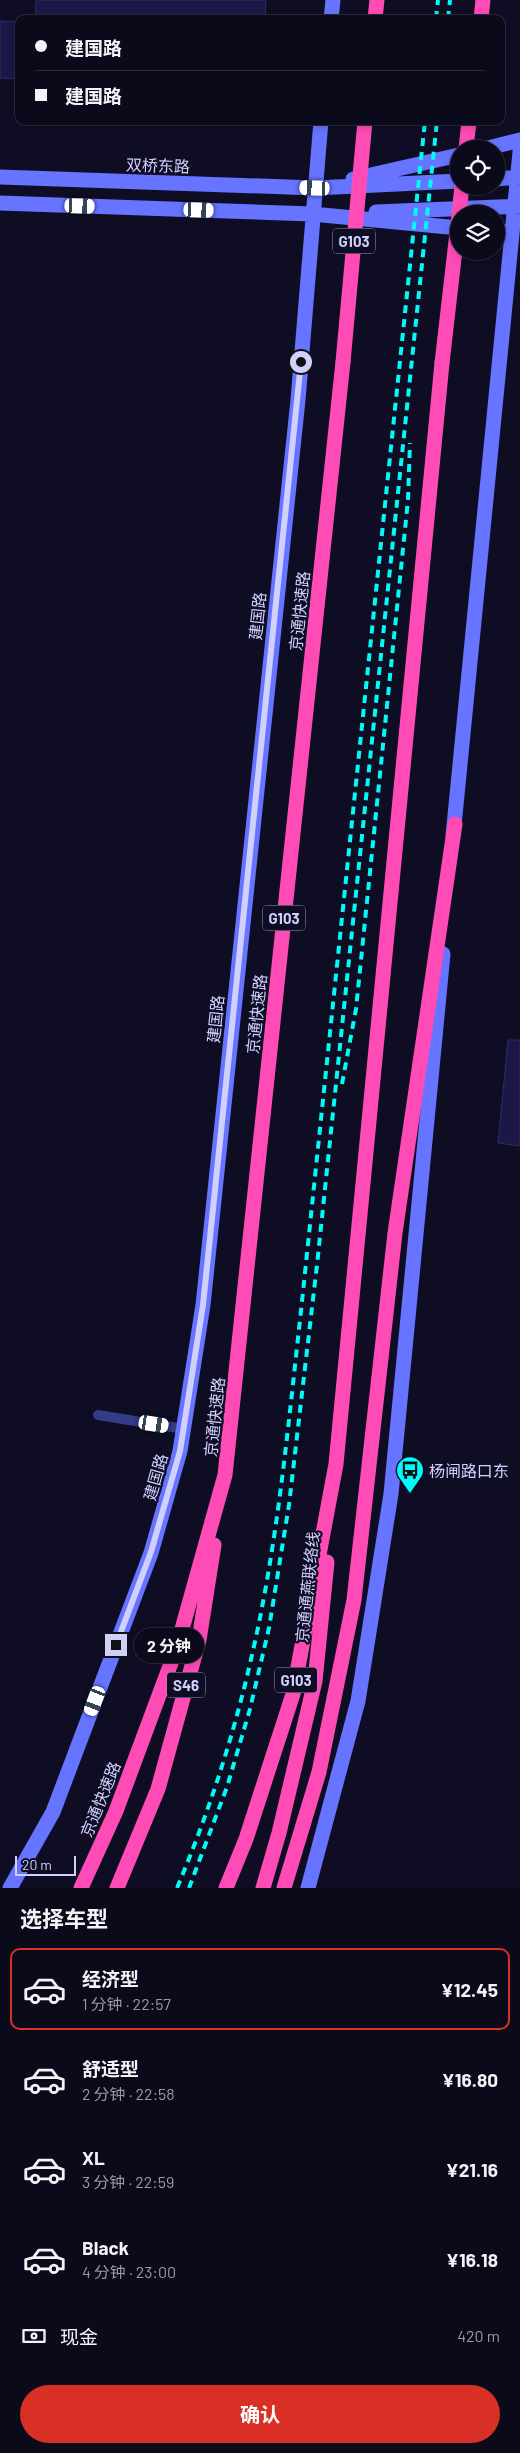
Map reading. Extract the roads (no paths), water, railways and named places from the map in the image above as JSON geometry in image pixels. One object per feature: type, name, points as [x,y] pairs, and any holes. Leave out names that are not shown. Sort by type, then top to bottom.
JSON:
[{"type":"highway","points":[[375,15],[377,0]]},
{"type":"highway","points":[[481,15],[483,0]]},
{"type":"highway","name":"京通快速路","points":[[81,1888],[116,1811],[177,1647],[225,1475],[343,362],[365,125]]},
{"type":"highway","points":[[467,140],[469,125]]},
{"type":"highway","name":"G103","points":[[226,1888],[246,1839],[293,1694],[336,1464],[442,363],[454,260]]},
{"type":"highway","points":[[284,1888],[319,1772],[354,1600],[394,1233],[454,824]]},
{"type":"highway","name":"京通通燕联络线","points":[[263,1888],[280,1833],[315,1681],[336,1464]]},
{"type":"highway","name":"S46","points":[[117,1888],[158,1789],[199,1640],[225,1475]]},
{"type":"main road","points":[[331,15],[333,0]]},
{"type":"main road","name":"建国路","points":[[10,1888],[53,1812],[151,1552],[180,1451],[184,1429],[205,1285],[298,400],[321,125]]},
{"type":"main road","points":[[505,144],[520,140]]},
{"type":"main road","points":[[308,1888],[358,1701],[391,1494],[454,824],[512,232],[517,207],[520,152]]},
{"type":"main road","name":"双桥东路","points":[[315,188],[450,157]]},
{"type":"main road","name":"双桥东路","points":[[0,177],[315,188],[450,181]]},
{"type":"main road","points":[[505,178],[518,177]]},
{"type":"main road","points":[[0,203],[312,214],[450,227]]},
{"type":"main road","points":[[312,214],[517,207]]},
{"type":"main road","points":[[505,232],[512,232]]},
{"type":"lane","points":[[98,1415],[184,1429]]},
{"type":"railway","points":[[436,15],[438,0]]},
{"type":"railway","points":[[448,15],[450,0]]},
{"type":"railway","points":[[177,1888],[200,1831],[229,1744],[252,1655],[276,1527],[301,1311],[425,125]]},
{"type":"railway","points":[[189,1888],[227,1787],[250,1709],[269,1628],[289,1505],[317,1265],[437,125]]},
{"type":"railway","points":[[342,1084],[356,1009],[408,500],[410,443]]},
{"type":"place","name":"杨闸路口东","points":[[410,1494]]}]
